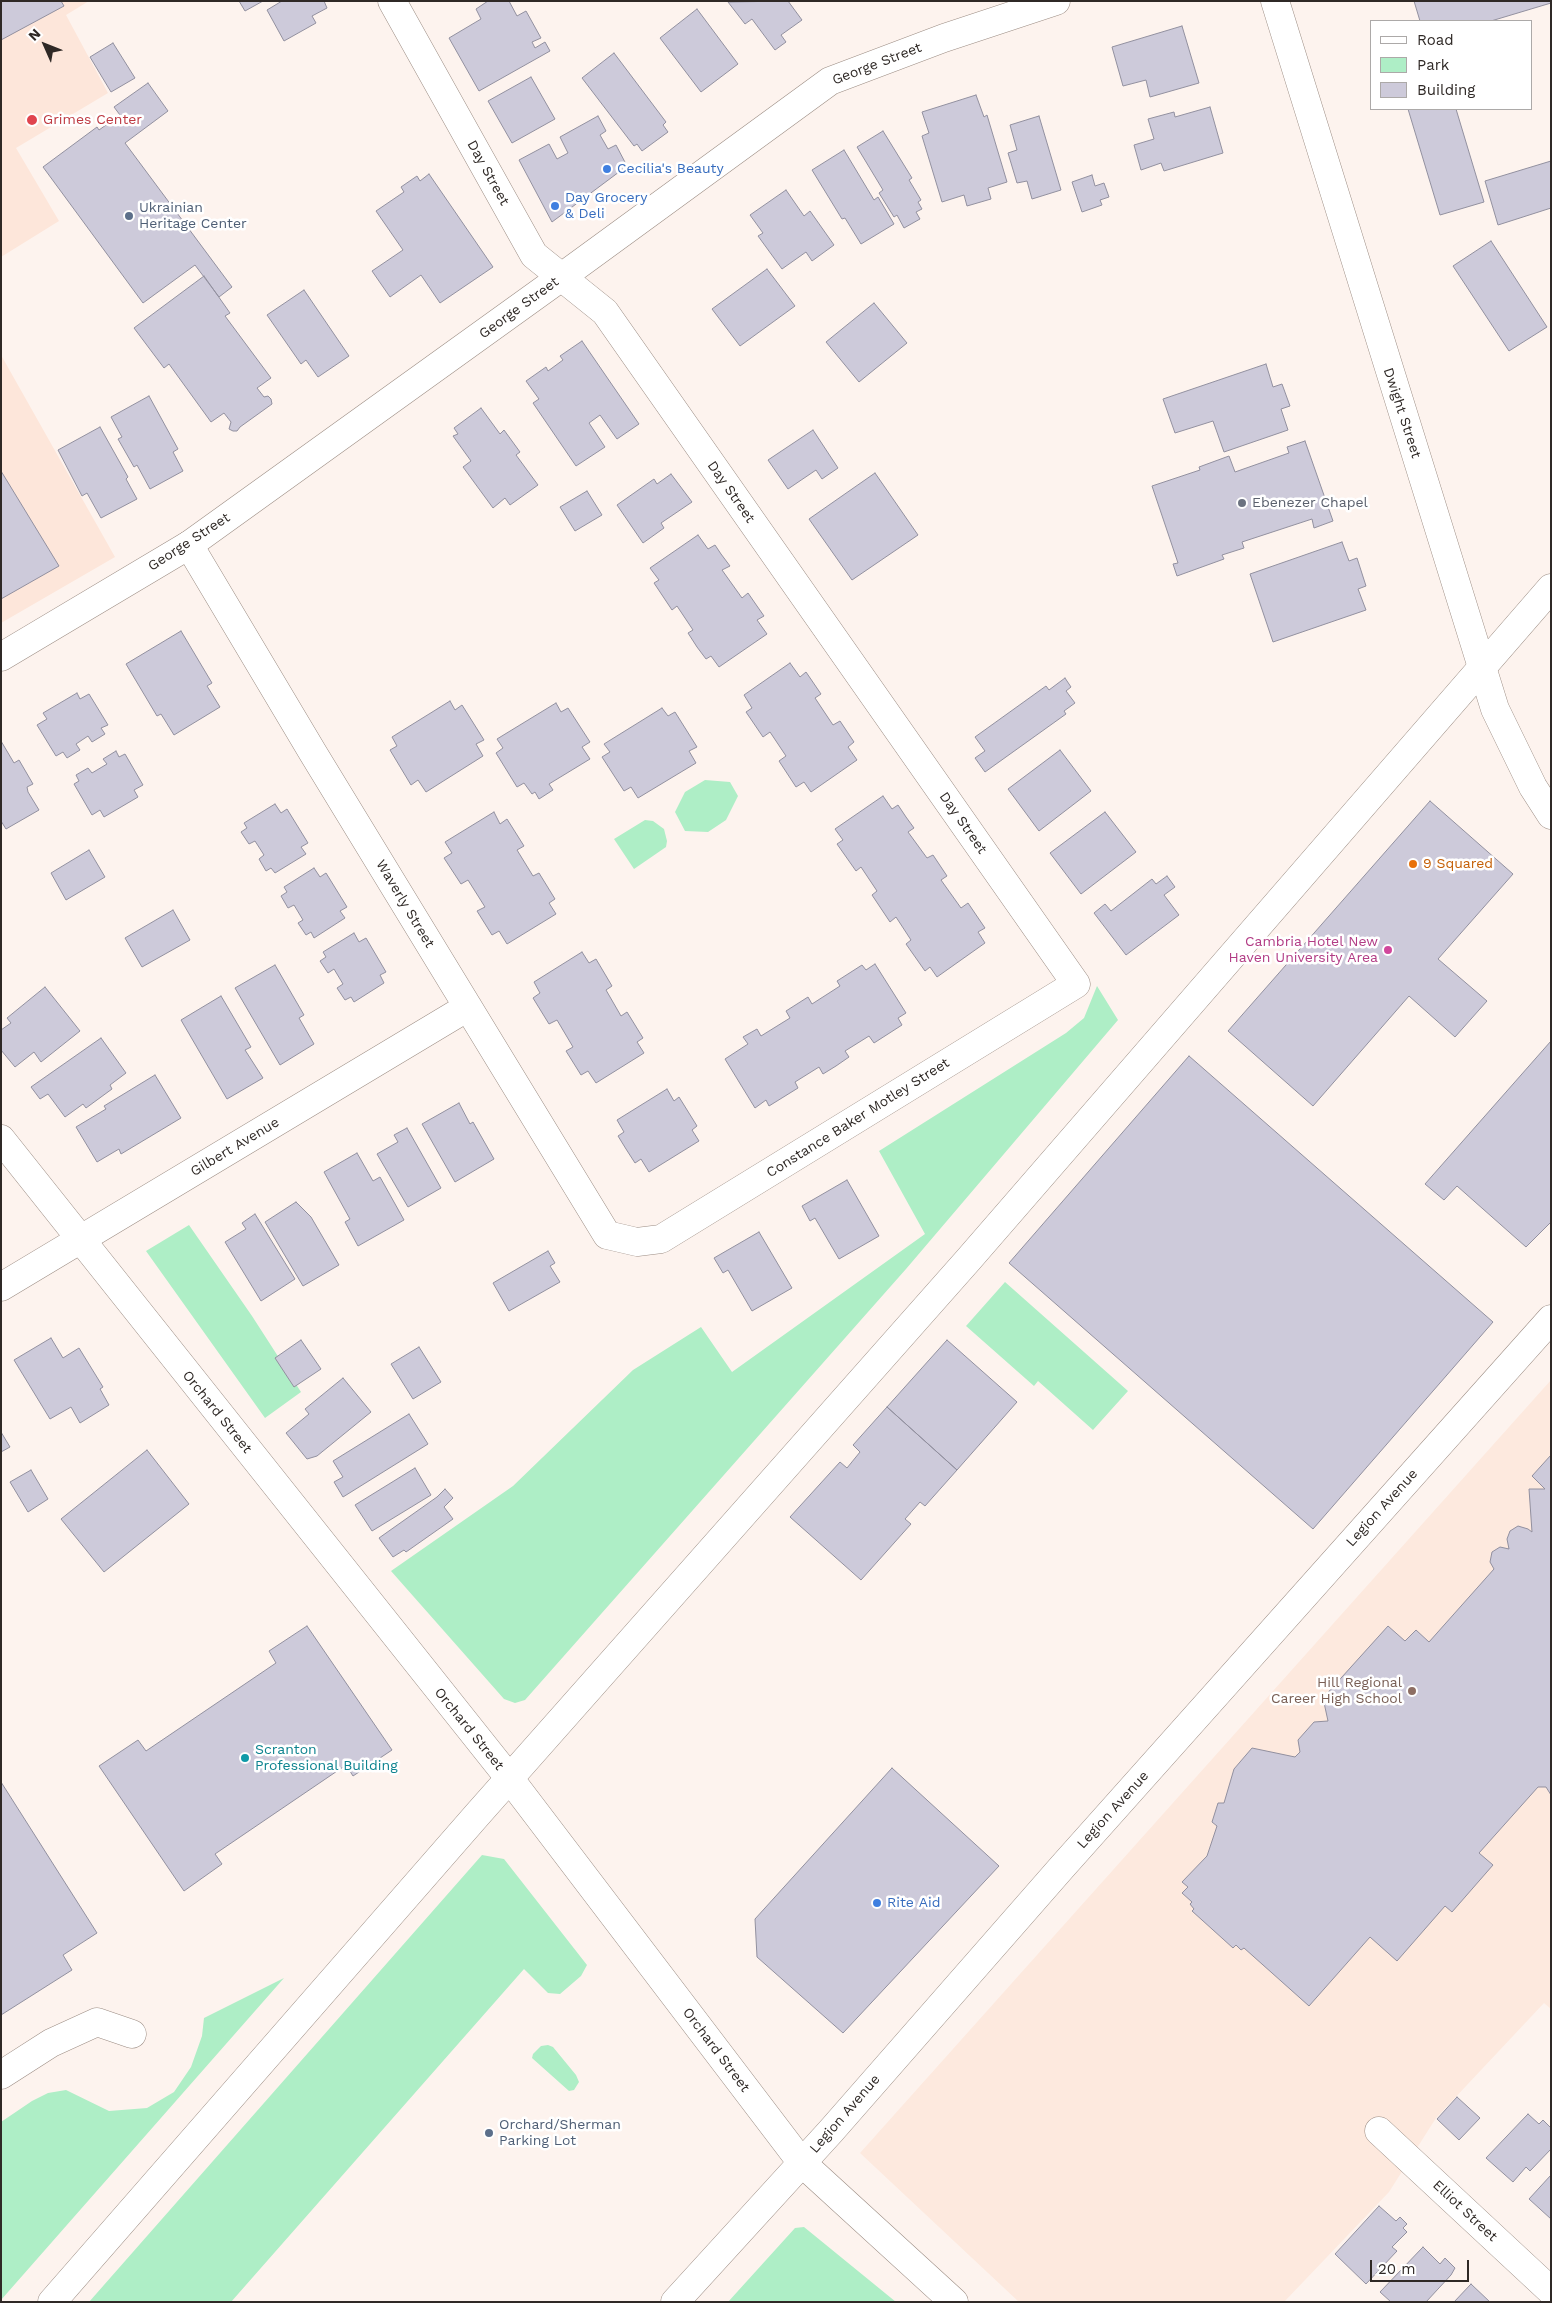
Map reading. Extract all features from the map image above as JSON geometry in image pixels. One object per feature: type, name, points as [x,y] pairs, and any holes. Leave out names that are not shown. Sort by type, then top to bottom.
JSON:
[{"type":"main road","name":"Day Street","points":[[392,1],[534,255],[563,276],[605,312],[1076,984]]},
{"type":"main road","name":"George Street","points":[[1,657],[189,545],[830,81],[953,35],[1056,1]]},
{"type":"main road","name":"Dwight Street","points":[[1275,1],[1495,709],[1533,787],[1551,815]]},
{"type":"main road","name":"Waverly Street","points":[[189,545],[607,1235],[637,1242]]},
{"type":"main road","points":[[52,2302],[510,1779],[969,1260],[1551,588]]},
{"type":"main road","name":"Constance Baker Motley Street","points":[[637,1242],[661,1240],[1076,984]]},
{"type":"main road","name":"Gilbert Avenue","points":[[1,1287],[468,1007]]},
{"type":"main road","name":"Orchard Street","points":[[1,1139],[79,1240],[510,1779],[802,2164],[954,2302]]},
{"type":"main road","name":"Legion Avenue","points":[[675,2302],[802,2164],[1063,1866],[1551,1319]]},
{"type":"main road","points":[[1,2075],[51,2043],[97,2022],[132,2034]]},
{"type":"main road","name":"Elliot Street","points":[[1379,2132],[1551,2291]]},
{"type":"shaded area","name":"Grimes Center","points":[[1,1],[89,1],[66,15],[108,93],[16,148],[59,221],[1,257]]},
{"type":"shaded area","points":[[1,355],[115,557],[1,623]]},
{"type":"shaded area","name":"Hill Regional Career High School","points":[[1551,1380],[1551,2009],[1544,2003],[1436,2118],[1389,2192],[1284,2302],[1019,2302],[860,2153]]},
{"type":"green space","points":[[705,780],[730,782],[738,796],[726,820],[708,832],[685,831],[675,812],[685,792]]},
{"type":"green space","points":[[645,820],[653,821],[664,829],[667,841],[666,847],[634,869],[614,839]]},
{"type":"green space","points":[[1097,986],[1118,1020],[906,1269],[525,1700],[515,1703],[504,1699],[391,1571],[513,1486],[633,1370],[701,1327],[732,1372],[925,1234],[879,1151],[1066,1033],[1084,1018]]},
{"type":"green space","points":[[189,1225],[252,1316],[301,1392],[265,1418],[146,1251]]},
{"type":"green space","points":[[1005,1282],[1128,1391],[1093,1430],[1038,1381],[1034,1386],[966,1326]]},
{"type":"green space","points":[[482,1855],[504,1859],[587,1965],[581,1976],[560,1994],[548,1993],[524,1969],[231,2302],[89,2302]]},
{"type":"green space","points":[[284,1978],[1,2300],[1,2122],[32,2101],[48,2093],[66,2090],[109,2111],[147,2108],[174,2092],[191,2067],[202,2036],[204,2018]]},
{"type":"green space","points":[[548,2045],[553,2047],[576,2075],[579,2082],[574,2090],[569,2091],[532,2058],[533,2054],[541,2046]]},
{"type":"green space","points":[[804,2227],[896,2302],[728,2302],[795,2228]]},
{"type":"building","points":[[1,1],[61,1],[64,6],[1,40]]},
{"type":"building","points":[[239,1],[263,1],[245,11]]},
{"type":"building","points":[[282,1],[324,1],[327,8],[312,16],[316,23],[284,41],[267,10]]},
{"type":"building","points":[[488,1],[509,1],[517,16],[526,11],[541,38],[532,42],[535,48],[545,42],[550,51],[479,91],[449,38],[481,19],[476,9]]},
{"type":"building","points":[[788,1],[802,20],[781,35],[786,42],[775,50],[752,19],[745,24],[728,2]]},
{"type":"building","points":[[1414,1],[1551,1],[1551,3],[1494,20],[1420,20]]},
{"type":"building","points":[[697,9],[738,64],[701,92],[660,38]]},
{"type":"building","points":[[1182,26],[1199,83],[1150,97],[1146,80],[1123,86],[1112,47]]},
{"type":"building","points":[[113,43],[135,78],[111,92],[90,57]]},
{"type":"building","points":[[614,53],[666,122],[663,125],[668,132],[642,151],[637,144],[634,146],[582,78]]},
{"type":"building","points":[[531,77],[555,119],[512,143],[488,101]]},
{"type":"building","name":"Ukrainian Heritage Center","points":[[148,83],[168,111],[125,143],[232,287],[219,297],[195,265],[143,303],[43,167],[97,127],[99,130],[120,115],[114,107]]},
{"type":"building","points":[[976,95],[984,117],[987,115],[1007,182],[988,188],[991,199],[967,206],[964,195],[942,202],[922,136],[929,133],[922,112]]},
{"type":"building","points":[[1210,107],[1223,153],[1164,171],[1161,163],[1141,170],[1134,145],[1154,139],[1148,119],[1174,112],[1175,117]]},
{"type":"building","points":[[1408,110],[1456,110],[1484,202],[1440,215]]},
{"type":"building","points":[[598,116],[606,131],[600,135],[608,149],[616,145],[627,166],[552,222],[519,160],[549,144],[557,159],[568,153],[560,137]]},
{"type":"building","points":[[1039,116],[1061,190],[1032,199],[1027,181],[1017,183],[1008,153],[1017,150],[1010,125]]},
{"type":"building","points":[[883,131],[912,178],[909,180],[921,200],[918,202],[922,209],[916,212],[920,219],[904,228],[897,215],[894,217],[879,193],[883,190],[857,147]]},
{"type":"building","points":[[844,150],[874,200],[878,197],[894,224],[861,244],[845,218],[842,219],[812,170]]},
{"type":"building","points":[[1551,161],[1551,208],[1498,225],[1485,181]]},
{"type":"building","points":[[429,174],[493,267],[440,303],[421,275],[390,297],[372,271],[403,250],[376,211],[404,192],[401,187],[417,176],[420,181]]},
{"type":"building","points":[[1092,175],[1095,186],[1104,183],[1109,197],[1100,200],[1102,205],[1082,212],[1072,182]]},
{"type":"building","points":[[786,190],[804,216],[810,211],[834,245],[812,261],[806,252],[782,269],[758,236],[763,233],[750,215]]},
{"type":"building","points":[[1491,241],[1547,327],[1509,351],[1453,266]]},
{"type":"building","points":[[767,269],[795,306],[740,346],[712,309]]},
{"type":"building","points":[[204,276],[230,313],[225,316],[271,378],[257,388],[264,397],[268,396],[271,399],[272,404],[237,431],[229,429],[231,422],[224,413],[211,422],[169,364],[164,368],[134,328]]},
{"type":"building","points":[[304,290],[349,356],[318,377],[306,360],[301,364],[267,315]]},
{"type":"building","points":[[874,303],[907,343],[859,382],[826,342]]},
{"type":"building","points":[[582,341],[639,424],[617,439],[600,415],[589,423],[605,447],[576,466],[533,403],[539,399],[526,381],[546,367],[548,371],[563,360],[560,356]]},
{"type":"building","points":[[1266,364],[1273,387],[1282,384],[1290,406],[1281,409],[1288,430],[1224,452],[1213,421],[1175,433],[1163,399]]},
{"type":"building","points":[[149,396],[178,449],[173,452],[183,471],[150,489],[137,465],[134,467],[118,439],[122,437],[111,417]]},
{"type":"building","points":[[481,408],[500,434],[504,430],[520,452],[516,455],[538,485],[510,505],[505,498],[493,508],[463,467],[471,461],[453,436],[458,434],[454,428]]},
{"type":"building","points":[[100,427],[128,477],[126,479],[137,499],[101,518],[87,493],[82,496],[58,450]]},
{"type":"building","points":[[813,430],[838,468],[822,479],[816,470],[788,489],[768,460]]},
{"type":"building","name":"Ebenezer Chapel","points":[[1305,441],[1333,521],[1314,528],[1312,519],[1242,542],[1244,548],[1222,555],[1224,559],[1177,576],[1173,564],[1178,563],[1152,486],[1200,470],[1199,467],[1229,456],[1235,472],[1289,453],[1287,447]]},
{"type":"building","points":[[1,471],[59,566],[1,599]]},
{"type":"building","points":[[875,473],[918,535],[852,580],[809,519]]},
{"type":"building","points":[[671,474],[692,502],[661,523],[664,528],[643,543],[617,505],[654,479],[657,484]]},
{"type":"building","points":[[587,491],[602,515],[575,531],[560,507]]},
{"type":"building","points":[[698,535],[708,549],[715,545],[730,566],[722,570],[742,598],[748,593],[764,616],[757,620],[767,634],[719,667],[711,656],[706,659],[697,647],[688,633],[693,630],[677,606],[672,610],[654,583],[659,580],[650,568]]},
{"type":"building","points":[[1342,542],[1349,561],[1357,558],[1366,586],[1358,589],[1366,610],[1273,642],[1250,574]]},
{"type":"building","points":[[181,631],[212,683],[207,686],[220,707],[174,735],[161,714],[157,716],[126,664]]},
{"type":"building","points":[[790,663],[800,677],[806,672],[821,694],[815,698],[833,725],[840,721],[854,742],[848,747],[857,760],[811,792],[804,782],[796,787],[779,761],[786,756],[770,732],[763,737],[746,712],[752,708],[744,695]]},
{"type":"building","points":[[1065,678],[1071,687],[1066,691],[1075,703],[1064,711],[1066,714],[985,772],[975,758],[985,751],[975,737],[1046,686],[1049,690]]},
{"type":"building","points":[[77,693],[80,699],[89,694],[108,725],[101,728],[105,734],[92,742],[88,736],[76,744],[80,750],[67,758],[63,752],[56,756],[37,725],[47,719],[43,713]]},
{"type":"building","points":[[450,701],[455,710],[462,705],[484,740],[476,744],[483,756],[426,792],[418,780],[411,785],[390,750],[397,746],[392,737]]},
{"type":"building","points":[[556,703],[561,712],[568,708],[590,742],[582,747],[590,759],[549,784],[553,790],[539,799],[535,792],[532,794],[524,783],[517,787],[496,753],[503,748],[497,739]]},
{"type":"building","points":[[662,708],[668,716],[675,712],[697,747],[689,751],[696,763],[638,798],[631,787],[624,791],[602,757],[610,752],[604,744]]},
{"type":"building","points":[[1,741],[14,763],[19,760],[33,784],[27,787],[28,792],[39,810],[6,829],[1,821]]},
{"type":"building","points":[[1060,750],[1091,791],[1039,831],[1008,789]]},
{"type":"building","points":[[116,751],[119,757],[125,754],[143,785],[134,790],[138,797],[104,817],[100,810],[92,815],[74,784],[79,781],[76,775],[88,768],[92,773],[107,764],[103,759]]},
{"type":"building","points":[[883,796],[892,809],[898,805],[914,828],[908,832],[927,858],[933,855],[947,876],[941,880],[961,908],[968,903],[985,928],[978,932],[985,943],[937,977],[930,967],[925,971],[906,944],[911,940],[896,917],[890,922],[872,895],[877,891],[861,867],[856,871],[837,844],[843,840],[835,829]]},
{"type":"building","points":[[1430,801],[1513,874],[1438,959],[1487,1001],[1455,1037],[1409,996],[1313,1106],[1228,1031]]},
{"type":"building","points":[[275,804],[281,813],[287,809],[308,843],[301,847],[306,854],[275,873],[271,868],[266,871],[259,859],[264,855],[255,841],[249,844],[241,832],[247,828],[244,823]]},
{"type":"building","points":[[494,812],[500,824],[507,819],[524,846],[517,850],[533,876],[539,873],[555,899],[549,903],[556,914],[507,944],[499,931],[492,935],[477,911],[485,907],[468,880],[461,884],[444,858],[452,853],[445,842]]},
{"type":"building","points":[[1105,812],[1136,852],[1081,894],[1050,853]]},
{"type":"building","points":[[89,850],[105,877],[66,900],[51,873]]},
{"type":"building","points":[[314,868],[320,877],[326,873],[347,907],[340,911],[345,918],[314,938],[311,932],[306,935],[298,923],[303,920],[294,905],[288,908],[281,896],[287,892],[284,887]]},
{"type":"building","points":[[1167,876],[1175,887],[1164,895],[1179,915],[1126,955],[1094,913],[1105,904],[1111,911],[1152,879],[1156,884]]},
{"type":"building","points":[[173,910],[190,940],[142,967],[125,938]]},
{"type":"building","points":[[354,933],[359,942],[366,938],[386,972],[380,975],[384,983],[354,1002],[351,997],[345,1000],[337,988],[343,984],[334,969],[328,973],[320,961],[326,957],[323,952]]},
{"type":"building","points":[[582,952],[589,963],[596,959],[612,986],[606,990],[621,1016],[627,1012],[643,1038],[637,1042],[644,1053],[596,1083],[588,1071],[581,1075],[566,1051],[573,1047],[557,1020],[549,1024],[533,998],[540,993],[534,982]]},
{"type":"building","points":[[875,964],[906,1013],[898,1018],[902,1025],[874,1043],[869,1036],[845,1051],[849,1057],[836,1066],[823,1074],[819,1067],[795,1082],[798,1088],[769,1106],[766,1100],[755,1108],[725,1059],[748,1044],[743,1037],[757,1029],[761,1036],[790,1018],[786,1011],[808,997],[812,1004],[840,986],[837,981],[862,965],[866,970]]},
{"type":"building","points":[[275,965],[304,1015],[299,1018],[314,1044],[280,1065],[235,988]]},
{"type":"building","points":[[45,987],[80,1031],[41,1062],[34,1052],[15,1067],[1,1050],[1,1030],[11,1023],[7,1018]]},
{"type":"building","points":[[221,996],[251,1047],[245,1050],[263,1078],[227,1099],[181,1020]]},
{"type":"building","points":[[101,1038],[126,1073],[110,1085],[112,1089],[86,1108],[83,1104],[65,1117],[48,1094],[40,1099],[31,1087]]},
{"type":"building","points":[[1551,1041],[1551,1222],[1526,1247],[1457,1186],[1444,1200],[1425,1184]]},
{"type":"building","points":[[1189,1056],[1493,1322],[1313,1529],[1009,1263]]},
{"type":"building","points":[[155,1075],[181,1118],[121,1154],[119,1149],[97,1162],[76,1127],[106,1109],[104,1106]]},
{"type":"building","points":[[667,1089],[674,1101],[679,1097],[697,1126],[692,1130],[699,1141],[649,1172],[641,1159],[635,1163],[618,1136],[624,1132],[617,1120]]},
{"type":"building","points":[[459,1103],[470,1124],[473,1122],[494,1159],[455,1182],[422,1124]]},
{"type":"building","points":[[407,1128],[441,1188],[408,1207],[377,1154],[398,1142],[394,1135]]},
{"type":"building","points":[[357,1153],[373,1181],[380,1177],[404,1220],[358,1246],[345,1222],[350,1219],[324,1172]]},
{"type":"building","points":[[847,1180],[879,1236],[839,1259],[815,1218],[810,1221],[802,1206]]},
{"type":"building","points":[[296,1202],[311,1217],[339,1265],[303,1286],[265,1222]]},
{"type":"building","points":[[255,1214],[295,1279],[261,1301],[225,1242],[246,1229],[242,1223]]},
{"type":"building","points":[[759,1232],[792,1288],[752,1311],[728,1270],[723,1273],[714,1258]]},
{"type":"building","points":[[548,1251],[555,1263],[550,1266],[560,1282],[509,1311],[493,1283]]},
{"type":"building","points":[[51,1338],[63,1358],[79,1348],[103,1387],[100,1389],[109,1405],[80,1423],[71,1407],[50,1419],[14,1360]]},
{"type":"building","points":[[301,1340],[321,1369],[294,1387],[275,1358]]},
{"type":"building","points":[[947,1340],[1017,1402],[957,1470],[887,1407]]},
{"type":"building","points":[[419,1347],[441,1382],[413,1399],[391,1364]]},
{"type":"building","points":[[343,1378],[371,1412],[317,1456],[307,1459],[286,1433],[309,1414],[305,1409]]},
{"type":"building","points":[[887,1407],[957,1470],[925,1506],[920,1502],[905,1519],[911,1524],[861,1580],[790,1517],[840,1462],[847,1468],[860,1452],[853,1445]]},
{"type":"building","points":[[409,1414],[428,1444],[343,1497],[334,1482],[343,1477],[333,1461]]},
{"type":"building","points":[[1,1432],[10,1447],[1,1452]]},
{"type":"building","points":[[147,1450],[189,1504],[104,1572],[61,1519]]},
{"type":"building","points":[[1551,1455],[1551,1795],[1546,1787],[1538,1787],[1479,1853],[1493,1865],[1452,1912],[1445,1906],[1397,1961],[1370,1937],[1309,2006],[1244,1948],[1241,1950],[1236,1945],[1233,1948],[1192,1911],[1194,1909],[1190,1904],[1192,1902],[1182,1893],[1188,1887],[1182,1882],[1207,1856],[1217,1826],[1212,1822],[1218,1803],[1224,1803],[1234,1769],[1252,1748],[1295,1757],[1300,1752],[1298,1740],[1314,1722],[1328,1721],[1323,1698],[1388,1626],[1405,1641],[1416,1630],[1429,1642],[1494,1569],[1490,1562],[1492,1552],[1500,1547],[1509,1549],[1507,1539],[1510,1531],[1518,1526],[1532,1532],[1529,1489],[1545,1489],[1532,1476]]},
{"type":"building","points":[[415,1468],[431,1495],[372,1531],[355,1505]]},
{"type":"building","points":[[31,1470],[48,1499],[28,1512],[10,1482]]},
{"type":"building","points":[[445,1489],[453,1498],[444,1507],[453,1519],[406,1552],[404,1550],[393,1557],[379,1538],[437,1497]]},
{"type":"building","name":"Scranton Professional Building","points":[[307,1626],[392,1750],[353,1776],[346,1765],[215,1854],[222,1864],[184,1891],[99,1766],[138,1740],[146,1751],[276,1663],[269,1651]]},
{"type":"building","points":[[892,1768],[999,1866],[843,2033],[757,1957],[755,1919]]},
{"type":"building","points":[[1,1782],[97,1933],[63,1955],[72,1970],[1,2015]]},
{"type":"building","points":[[1457,2097],[1480,2118],[1459,2140],[1437,2119]]},
{"type":"building","points":[[1528,2114],[1539,2124],[1543,2120],[1551,2128],[1551,2149],[1530,2171],[1526,2167],[1513,2182],[1486,2158]]},
{"type":"building","points":[[1551,2175],[1551,2219],[1529,2199]]},
{"type":"building","points":[[1379,2206],[1396,2221],[1400,2217],[1407,2224],[1403,2228],[1407,2232],[1392,2247],[1397,2251],[1366,2284],[1335,2254]]},
{"type":"building","points":[[1423,2247],[1440,2264],[1445,2258],[1455,2268],[1451,2275],[1426,2302],[1391,2302],[1380,2292]]},
{"type":"building","points":[[1471,2284],[1490,2302],[1454,2302]]},
{"type":"place","name":"Grimes Center","points":[[32,120]]},
{"type":"place","name":"Cecilia's Beauty","points":[[607,169]]},
{"type":"place","name":"Day Grocery & Deli","points":[[555,206]]},
{"type":"place","name":"Ukrainian Heritage Center","points":[[129,216]]},
{"type":"place","name":"Ebenezer Chapel","points":[[1242,503]]},
{"type":"place","name":"9 Squared","points":[[1413,864]]},
{"type":"place","name":"Cambria Hotel New Haven University Area","points":[[1388,950]]},
{"type":"place","name":"Hill Regional Career High School","points":[[1412,1691]]},
{"type":"place","name":"Scranton Professional Building","points":[[245,1758]]},
{"type":"place","name":"Rite Aid","points":[[877,1903]]},
{"type":"place","name":"Orchard/Sherman Parking Lot","points":[[489,2133]]}]
